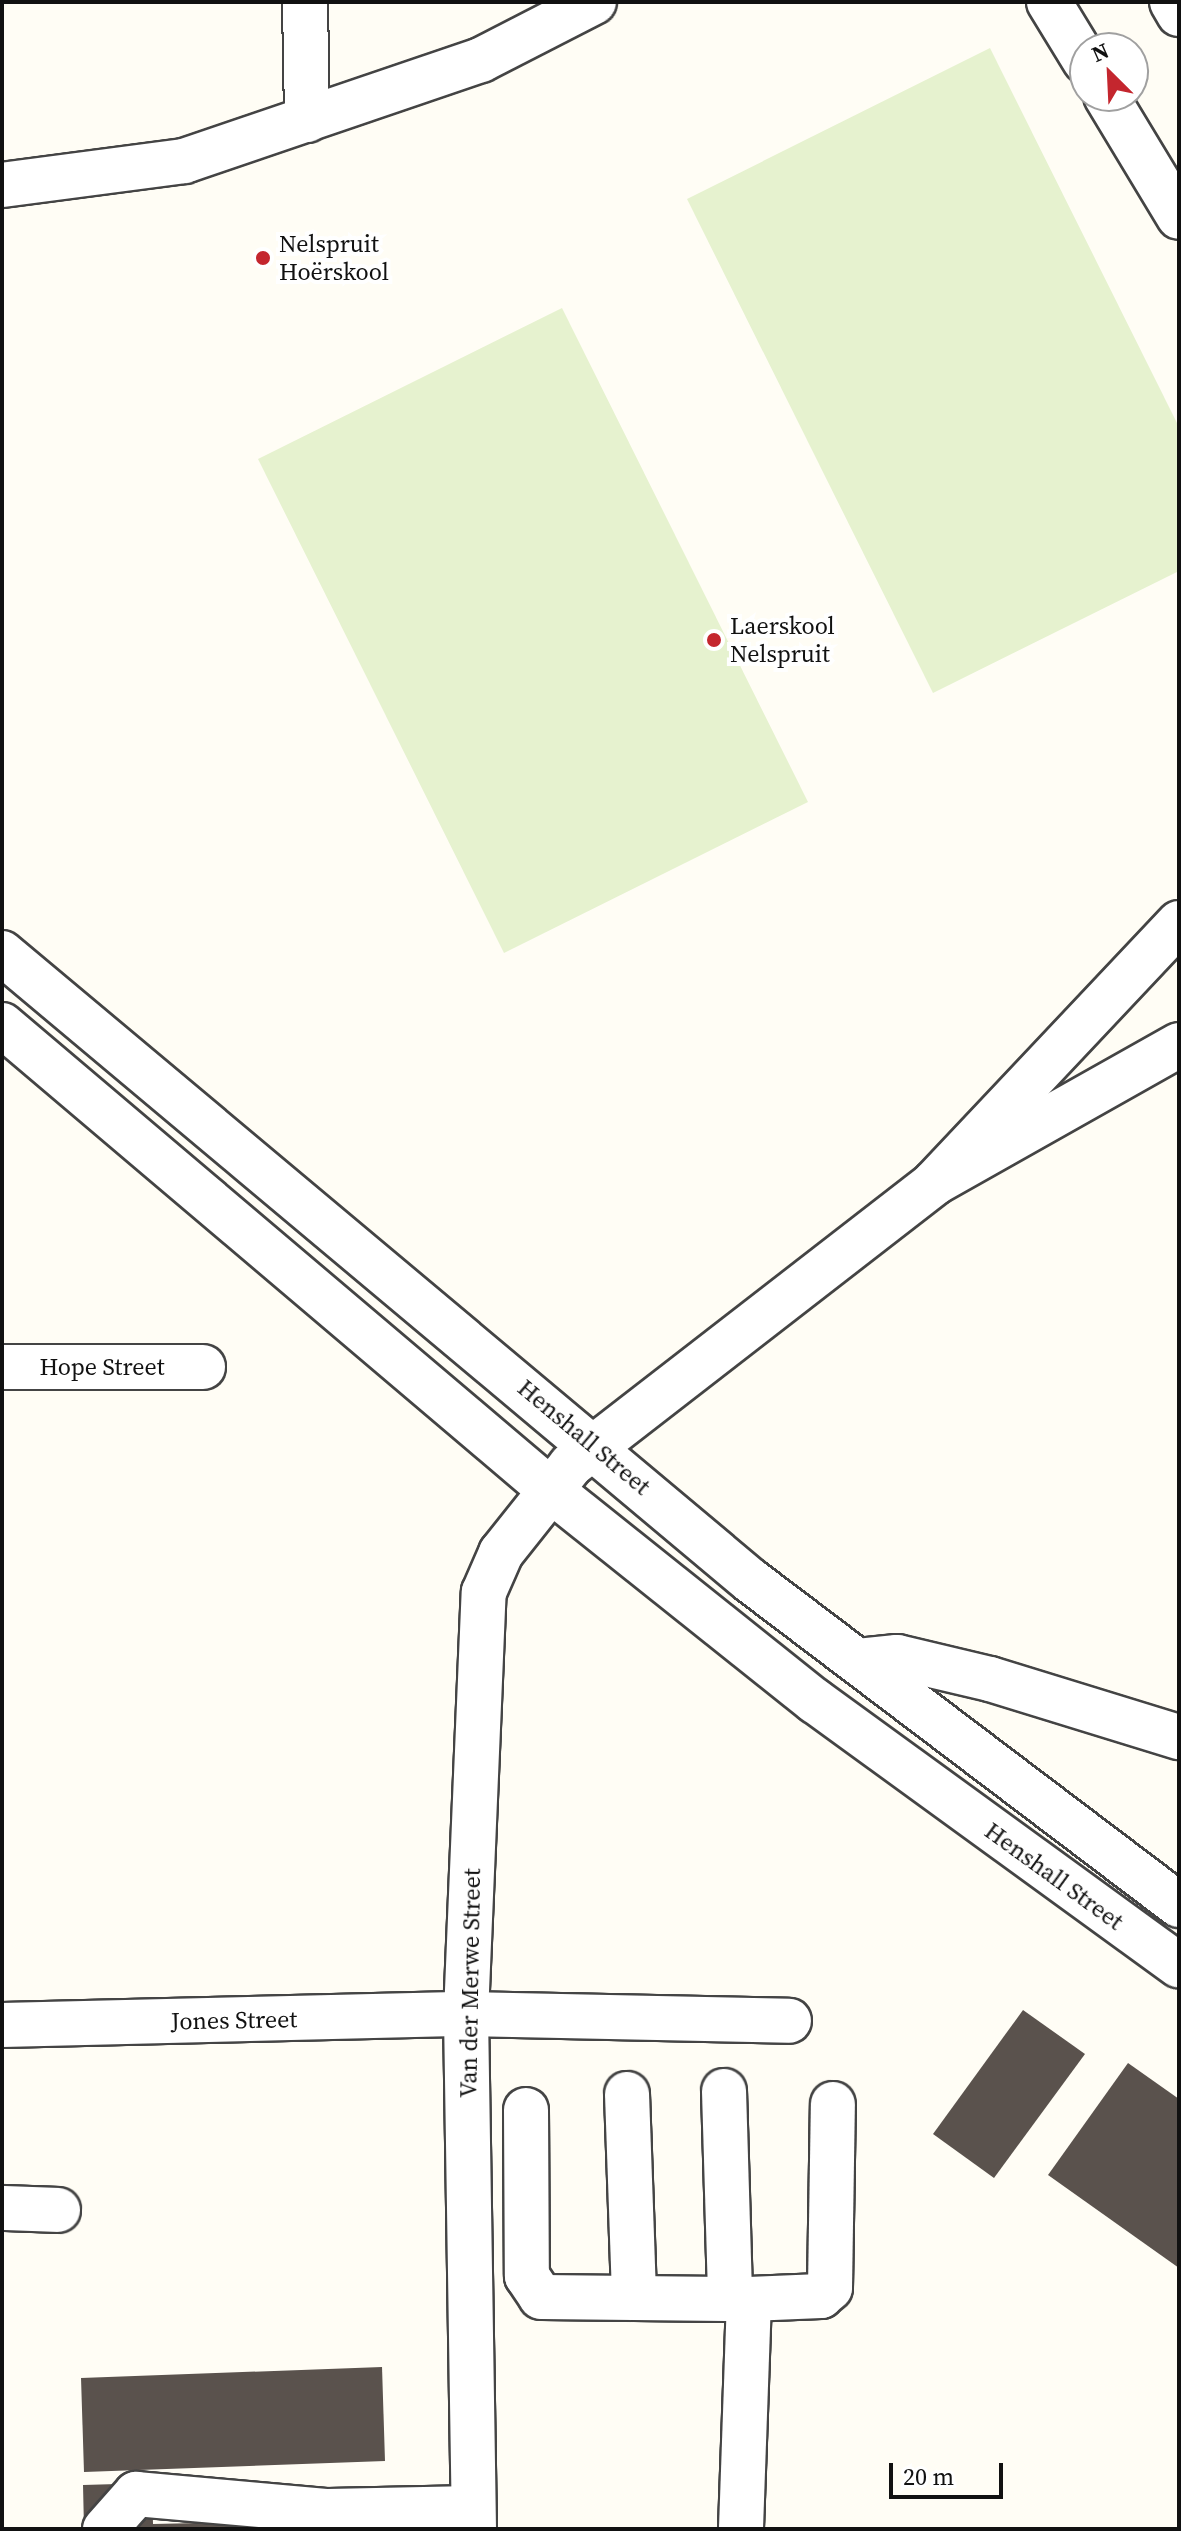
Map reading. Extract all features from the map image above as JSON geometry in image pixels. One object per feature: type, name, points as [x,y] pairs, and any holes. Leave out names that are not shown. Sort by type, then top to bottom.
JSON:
[{"type":"street","points":[[305,2],[307,120]]},
{"type":"street","points":[[2,185],[184,161],[481,60],[594,2]]},
{"type":"street","points":[[1049,2],[1069,35]]},
{"type":"street","points":[[1172,2],[1179,14]]},
{"type":"street","points":[[1116,112],[1179,217]]},
{"type":"street","points":[[934,1183],[1179,923]]},
{"type":"street","name":"Henshall Street","points":[[2,953],[572,1467],[815,1701],[1179,1965]]},
{"type":"street","name":"Henshall Street","points":[[2,1025],[572,1467],[751,1581],[1179,1905]]},
{"type":"street","points":[[934,1183],[1179,1045]]},
{"type":"street","name":"Van der Merwe Street","points":[[474,2519],[466,2014],[484,1592],[501,1553],[572,1467],[934,1183]]},
{"type":"street","name":"Hope Street","points":[[2,1367],[203,1367]]},
{"type":"street","points":[[858,1661],[897,1657],[990,1679],[1179,1737]]},
{"type":"street","name":"Jones Street","points":[[2,2025],[466,2014],[789,2021]]},
{"type":"street","points":[[724,2091],[740,2299],[741,2529]]},
{"type":"street","points":[[627,2094],[634,2298]]},
{"type":"street","points":[[526,2110],[532,2289],[541,2297],[740,2299],[821,2296],[830,2288],[833,2104]]},
{"type":"street","points":[[2,2208],[58,2210]]},
{"type":"street","points":[[105,2529],[136,2494],[167,2512],[320,2520],[474,2519]]},
{"type":"green space","points":[[990,48],[1179,427],[1179,571],[933,693],[687,199]]},
{"type":"green space","points":[[562,308],[808,802],[504,953],[258,459]]},
{"type":"building","points":[[1023,2010],[1085,2054],[994,2178],[933,2134]]},
{"type":"building","points":[[1128,2063],[1179,2099],[1179,2268],[1048,2175]]},
{"type":"building","points":[[382,2367],[385,2461],[84,2472],[81,2378]]},
{"type":"building","points":[[152,2483],[153,2524],[244,2522],[244,2529],[84,2529],[83,2485]]},
{"type":"place","name":"Nelspruit Hoërskool","points":[[263,258]]},
{"type":"place","name":"Laerskool Nelspruit","points":[[714,640]]}]
